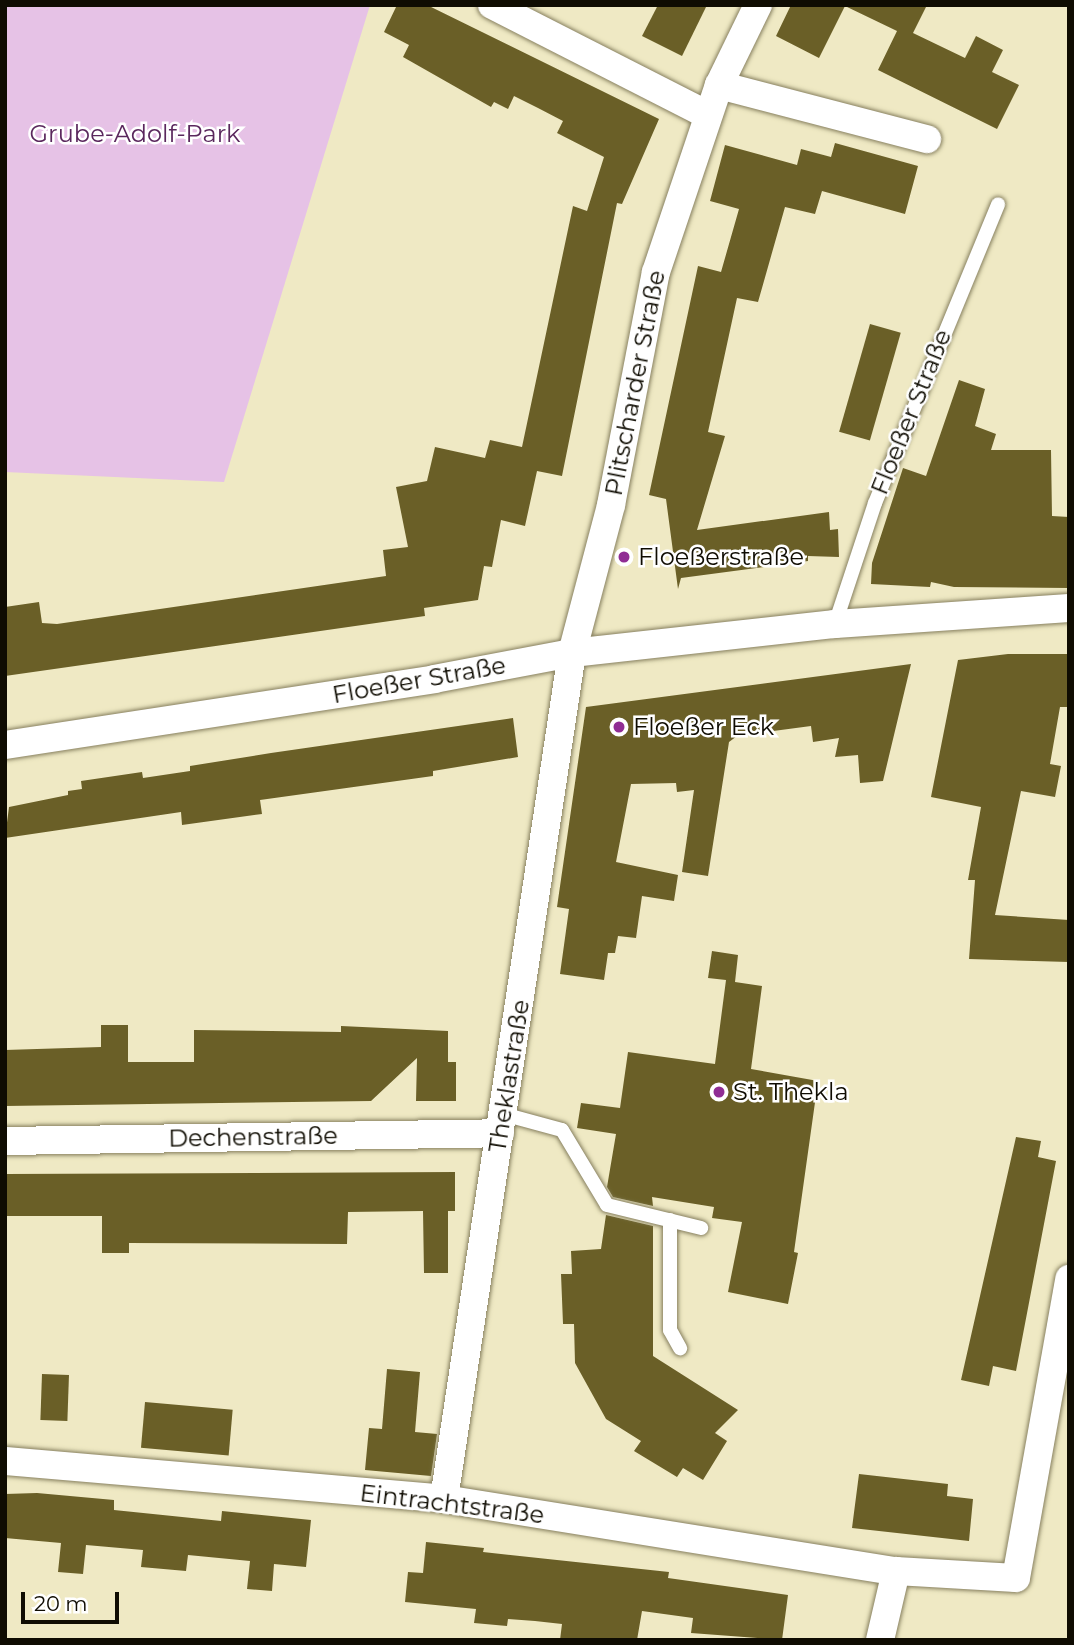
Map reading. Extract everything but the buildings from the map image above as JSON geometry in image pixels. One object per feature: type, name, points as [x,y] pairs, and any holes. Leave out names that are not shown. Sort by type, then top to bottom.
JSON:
[{"type":"street","points":[[492,5],[708,115]]},
{"type":"street","name":"Plitscharder Straße","points":[[572,653],[611,505],[656,272],[719,85],[758,5]]},
{"type":"street","points":[[719,85],[927,139]]},
{"type":"street","name":"Floeßer Straße","points":[[5,745],[433,679],[572,653],[835,624],[1069,608]]},
{"type":"street","name":"Theklastraße","points":[[444,1499],[572,653]]},
{"type":"street","name":"Dechenstraße","points":[[5,1141],[502,1123]]},
{"type":"street","name":"Eintrachtstraße","points":[[5,1461],[444,1499],[895,1571],[1016,1578],[1069,1279]]},
{"type":"street","points":[[880,1640],[895,1571]]},
{"type":"lane","name":"Floeßer Straße","points":[[835,624],[875,502],[998,204]]},
{"type":"lane","points":[[502,1123],[562,1130],[607,1205],[701,1228]]},
{"type":"lane","points":[[670,1220],[670,1330],[680,1348]]},
{"type":"green space","name":"Grube-Adolf-Park","points":[[5,5],[370,5],[224,482],[5,472]]},
{"type":"place","name":"Floeßerstraße","points":[[624,557]]},
{"type":"place","name":"Floeßer Eck","points":[[619,727]]},
{"type":"place","name":"St. Thekla","points":[[719,1092]]}]
